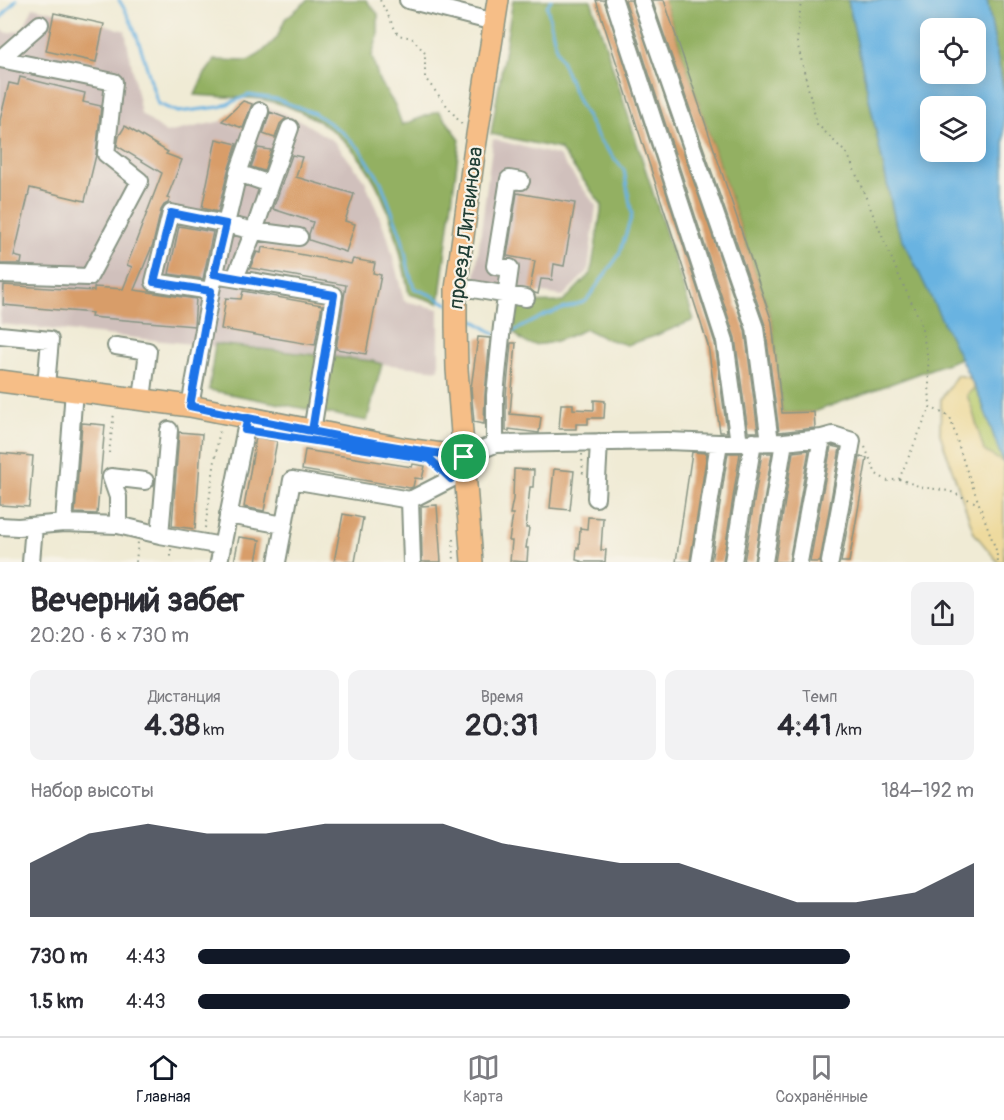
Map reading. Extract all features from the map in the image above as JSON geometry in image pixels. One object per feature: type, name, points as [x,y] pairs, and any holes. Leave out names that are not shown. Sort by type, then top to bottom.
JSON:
[{"type":"main road","name":"проезд Литвинова","points":[[472,562],[457,369],[456,289],[498,0]]},
{"type":"main road","points":[[0,381],[190,406],[406,450],[464,457]]},
{"type":"street","points":[[408,0],[494,22]]},
{"type":"street","points":[[614,0],[725,341],[761,442],[733,562]]},
{"type":"street","points":[[641,0],[755,328],[764,562]]},
{"type":"street","points":[[0,59],[40,24]]},
{"type":"street","points":[[0,59],[114,82],[106,154],[140,181],[89,278],[0,274]]},
{"type":"street","points":[[190,406],[213,283],[238,173],[260,111]]},
{"type":"street","points":[[234,278],[254,231],[290,128]]},
{"type":"street","points":[[238,173],[270,184]]},
{"type":"street","points":[[495,444],[495,395],[510,268],[495,266],[508,179],[521,181]]},
{"type":"street","points":[[299,237],[254,231],[171,213],[154,282],[213,283],[234,278],[334,295],[312,431]]},
{"type":"street","points":[[456,289],[473,289],[526,298]]},
{"type":"street","points":[[0,334],[50,340],[46,386]]},
{"type":"street","points":[[117,346],[148,351],[142,399]]},
{"type":"street","points":[[64,523],[74,390]]},
{"type":"street","points":[[0,526],[18,527],[64,523],[117,525],[202,543],[220,554],[248,418]]},
{"type":"street","points":[[160,535],[169,430]]},
{"type":"street","points":[[277,562],[292,480],[410,500],[451,479],[464,457],[495,444],[761,442],[822,438],[833,435],[852,441],[830,562]]},
{"type":"street","points":[[799,562],[822,438]]},
{"type":"street","points":[[596,498],[598,442]]},
{"type":"street","points":[[700,562],[719,443]]},
{"type":"street","points":[[117,525],[118,497],[111,477],[145,481]]},
{"type":"street","points":[[410,500],[412,562]]},
{"type":"street","points":[[228,515],[284,525]]},
{"type":"street","points":[[32,562],[34,526]]},
{"type":"path","points":[[381,0],[398,35],[412,38],[425,53],[425,78],[476,142]]},
{"type":"path","points":[[801,0],[796,42],[817,124],[848,155],[920,320],[928,359],[930,407],[899,479]]},
{"type":"path","points":[[930,407],[950,417],[964,463],[996,550],[998,562]]},
{"type":"path","points":[[109,453],[114,410]]},
{"type":"path","points":[[202,543],[220,426]]},
{"type":"path","points":[[852,441],[866,447],[876,474],[888,481],[899,479],[921,488],[949,491],[981,505]]},
{"type":"path","points":[[577,444],[582,454],[583,477]]},
{"type":"path","points":[[136,562],[139,530]]},
{"type":"path","points":[[453,536],[454,562]]},
{"type":"shaded area","points":[[33,7],[125,31],[141,114],[166,133],[222,121],[243,101],[275,110],[303,122],[335,142],[365,181],[388,238],[404,301],[439,309],[439,370],[0,324],[0,29],[8,33],[23,29]]},
{"type":"shaded area","points":[[493,139],[559,156],[596,206],[588,271],[563,296],[480,284],[475,277]]},
{"type":"green space","points":[[308,0],[366,0],[378,14],[378,35],[372,56],[379,81],[395,105],[402,125],[439,111],[460,139],[439,303],[409,294],[398,243],[381,194],[355,152],[337,134],[308,115],[274,102],[254,98],[195,95],[204,75],[215,60],[248,61],[260,54],[277,38],[285,19]]},
{"type":"green space","points":[[513,0],[591,0],[694,320],[627,345],[604,338],[586,329],[546,344],[530,344],[523,341],[507,324],[513,303],[563,302],[591,273],[602,205],[560,149],[491,134]]},
{"type":"green space","points":[[664,0],[848,0],[896,225],[961,358],[814,412],[782,413],[772,322]]},
{"type":"green space","points":[[987,0],[1004,0],[1004,93]]},
{"type":"green space","points":[[215,344],[382,364],[367,421],[209,390]]},
{"type":"green space","points":[[975,387],[1003,462],[984,451],[967,395]]},
{"type":"sand","points":[[957,375],[970,378],[975,387],[967,395],[984,451],[1003,462],[1004,465],[1004,562],[998,562],[974,533],[940,434],[941,399]]},
{"type":"water","points":[[848,0],[987,0],[1004,93],[1004,465],[982,403],[896,225]]},
{"type":"building","points":[[596,0],[604,0],[715,343],[727,432],[720,432],[708,345]]},
{"type":"building","points":[[625,0],[631,0],[745,330],[758,432],[748,432],[735,338]]},
{"type":"building","points":[[652,0],[664,0],[772,322],[782,413],[814,412],[815,428],[779,432],[765,325]]},
{"type":"building","points":[[54,13],[104,24],[96,62],[46,51]]},
{"type":"building","points":[[20,77],[85,93],[83,102],[101,106],[96,155],[85,201],[30,188],[14,256],[22,258],[21,264],[0,264],[0,120],[9,83],[18,85]]},
{"type":"building","points":[[243,101],[252,104],[243,128],[222,121]]},
{"type":"building","points":[[270,112],[286,118],[280,124],[275,138],[263,134]]},
{"type":"building","points":[[125,126],[168,152],[166,154],[182,160],[167,198],[170,199],[161,210],[153,244],[134,290],[196,299],[194,326],[91,317],[92,313],[3,305],[4,285],[94,291],[94,287],[123,289],[132,267],[127,265],[162,173],[117,146],[119,136]]},
{"type":"building","points":[[216,139],[237,144],[218,212],[202,208]]},
{"type":"building","points":[[258,148],[271,150],[264,171],[251,167]]},
{"type":"building","points":[[292,155],[302,157],[296,177],[354,194],[345,221],[355,224],[346,252],[309,240],[313,222],[273,209]]},
{"type":"building","points":[[517,193],[575,203],[564,266],[554,264],[552,280],[541,279],[538,294],[530,289],[535,261],[507,256]]},
{"type":"building","points":[[179,226],[213,232],[203,279],[169,274]]},
{"type":"building","points":[[262,247],[351,264],[353,259],[375,263],[373,273],[381,275],[366,354],[336,349],[346,285],[250,268],[257,252],[261,253]]},
{"type":"building","points":[[243,291],[322,305],[315,345],[221,329],[226,298],[241,299]]},
{"type":"building","points":[[478,337],[490,338],[484,424],[474,422],[471,388]]},
{"type":"building","points":[[511,343],[516,343],[510,414],[541,417],[539,433],[509,429],[506,431],[506,396]]},
{"type":"building","points":[[594,400],[605,401],[604,418],[588,418],[588,424],[576,424],[576,429],[559,429],[561,404],[573,404],[573,409],[594,410]]},
{"type":"building","points":[[82,423],[105,425],[97,514],[75,513]]},
{"type":"building","points":[[179,432],[202,434],[195,529],[172,526]]},
{"type":"building","points":[[256,437],[277,441],[264,511],[244,507]]},
{"type":"building","points":[[831,446],[840,448],[820,562],[810,562]]},
{"type":"building","points":[[305,450],[412,467],[413,464],[425,466],[422,479],[415,478],[413,487],[410,488],[302,470]]},
{"type":"building","points":[[809,450],[789,562],[775,562],[793,452]]},
{"type":"building","points":[[692,452],[707,453],[690,562],[676,562]]},
{"type":"building","points":[[0,453],[33,456],[29,507],[0,505]]},
{"type":"building","points":[[728,453],[740,453],[723,562],[711,562]]},
{"type":"building","points":[[762,453],[772,453],[754,562],[744,562]]},
{"type":"building","points":[[860,457],[867,458],[849,562],[841,562]]},
{"type":"building","points":[[514,469],[534,470],[526,528],[529,528],[526,548],[528,548],[527,562],[510,561],[512,541],[509,541],[513,514],[510,514]]},
{"type":"building","points":[[554,469],[574,471],[570,510],[550,508]]},
{"type":"building","points":[[437,505],[441,562],[422,562],[421,506]]},
{"type":"building","points":[[343,514],[363,518],[355,562],[334,562]]},
{"type":"building","points":[[588,517],[603,518],[601,550],[606,550],[605,562],[576,560],[580,528],[587,529]]},
{"type":"building","points":[[239,537],[260,540],[256,562],[234,562]]},
{"type":"waterway","points":[[0,19],[16,0]]},
{"type":"waterway","points":[[119,0],[137,38],[158,104],[178,112],[220,107],[249,95],[276,99],[314,113],[342,132],[360,149],[381,182],[402,238],[414,288],[448,304]]},
{"type":"waterway","points":[[512,332],[545,315],[586,301],[619,255],[632,215],[624,170],[600,141],[578,101],[556,48],[547,6],[551,0]]},
{"type":"waterway","points":[[464,314],[495,334]]},
{"type":"route","points":[[464,457],[406,450],[248,418],[190,406],[211,291],[154,282],[171,213],[226,224],[214,274],[334,295],[326,347],[312,431],[248,418],[245,430],[430,459],[451,479],[464,457]]}]
